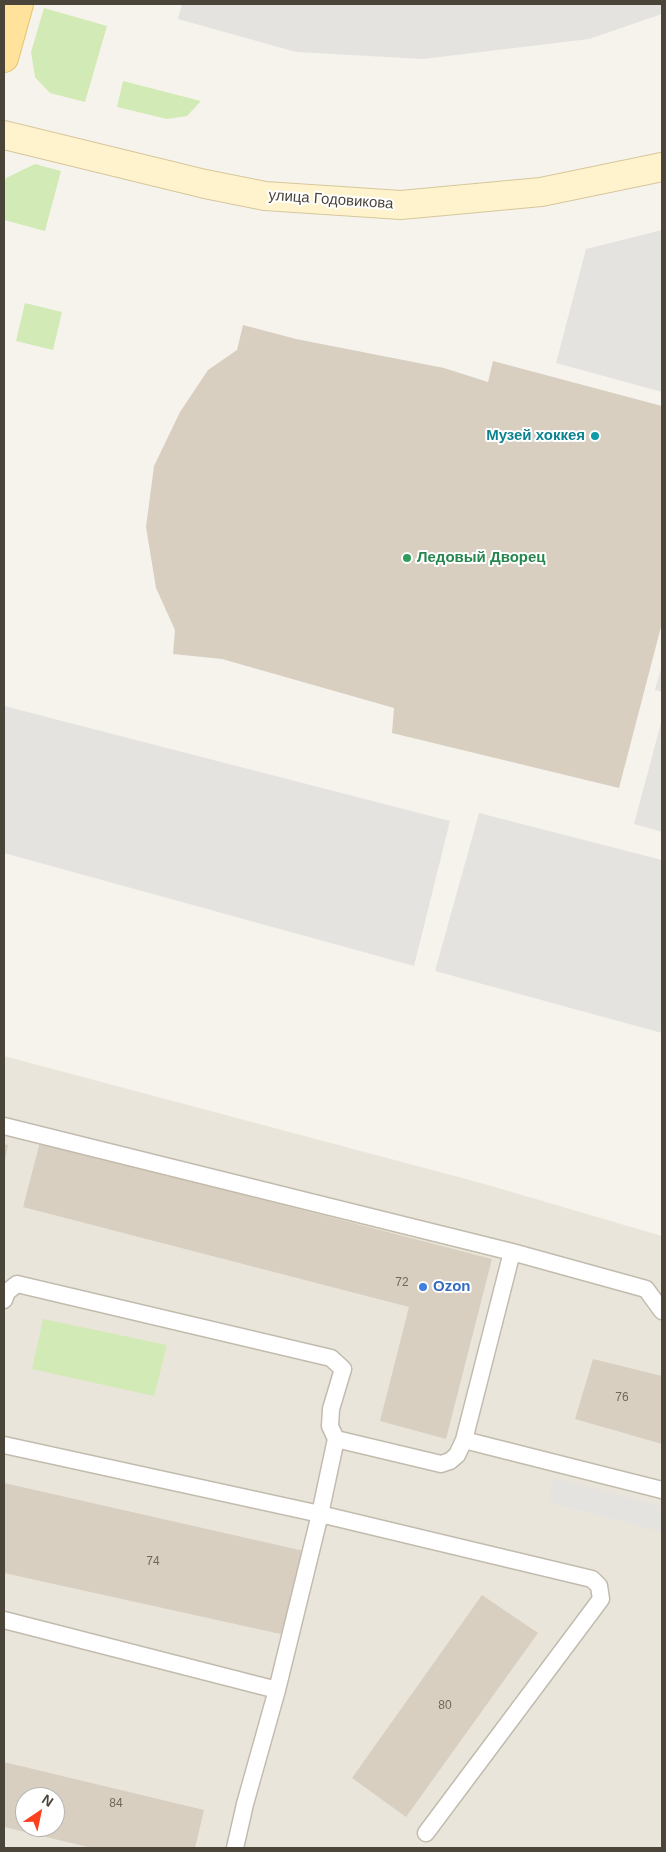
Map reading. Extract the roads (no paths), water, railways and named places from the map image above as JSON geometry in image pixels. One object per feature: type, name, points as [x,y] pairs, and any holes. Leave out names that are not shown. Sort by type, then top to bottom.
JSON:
[{"type":"main road","points":[[4,58],[19,4]]},
{"type":"street","name":"улица Годовикова","points":[[4,135],[204,184],[265,196],[400,205],[541,192],[662,167]]},
{"type":"lane","points":[[4,1126],[512,1252],[646,1289],[662,1310]]},
{"type":"lane","points":[[336,1439],[441,1464],[450,1462],[464,1440],[512,1252]]},
{"type":"lane","points":[[4,1300],[7,1292],[16,1284],[331,1358],[343,1369],[331,1409],[330,1426],[336,1439],[320,1514],[277,1690],[245,1804],[235,1848]]},
{"type":"lane","points":[[464,1440],[662,1490]]},
{"type":"lane","points":[[4,1445],[320,1514],[592,1579],[599,1586],[601,1599],[426,1833]]},
{"type":"lane","points":[[4,1620],[277,1690]]},
{"type":"place","name":"Музей хоккея","points":[[595,436]]},
{"type":"place","name":"Ледовый Дворец","points":[[407,558]]},
{"type":"place","name":"Ozon","points":[[423,1287]]}]
